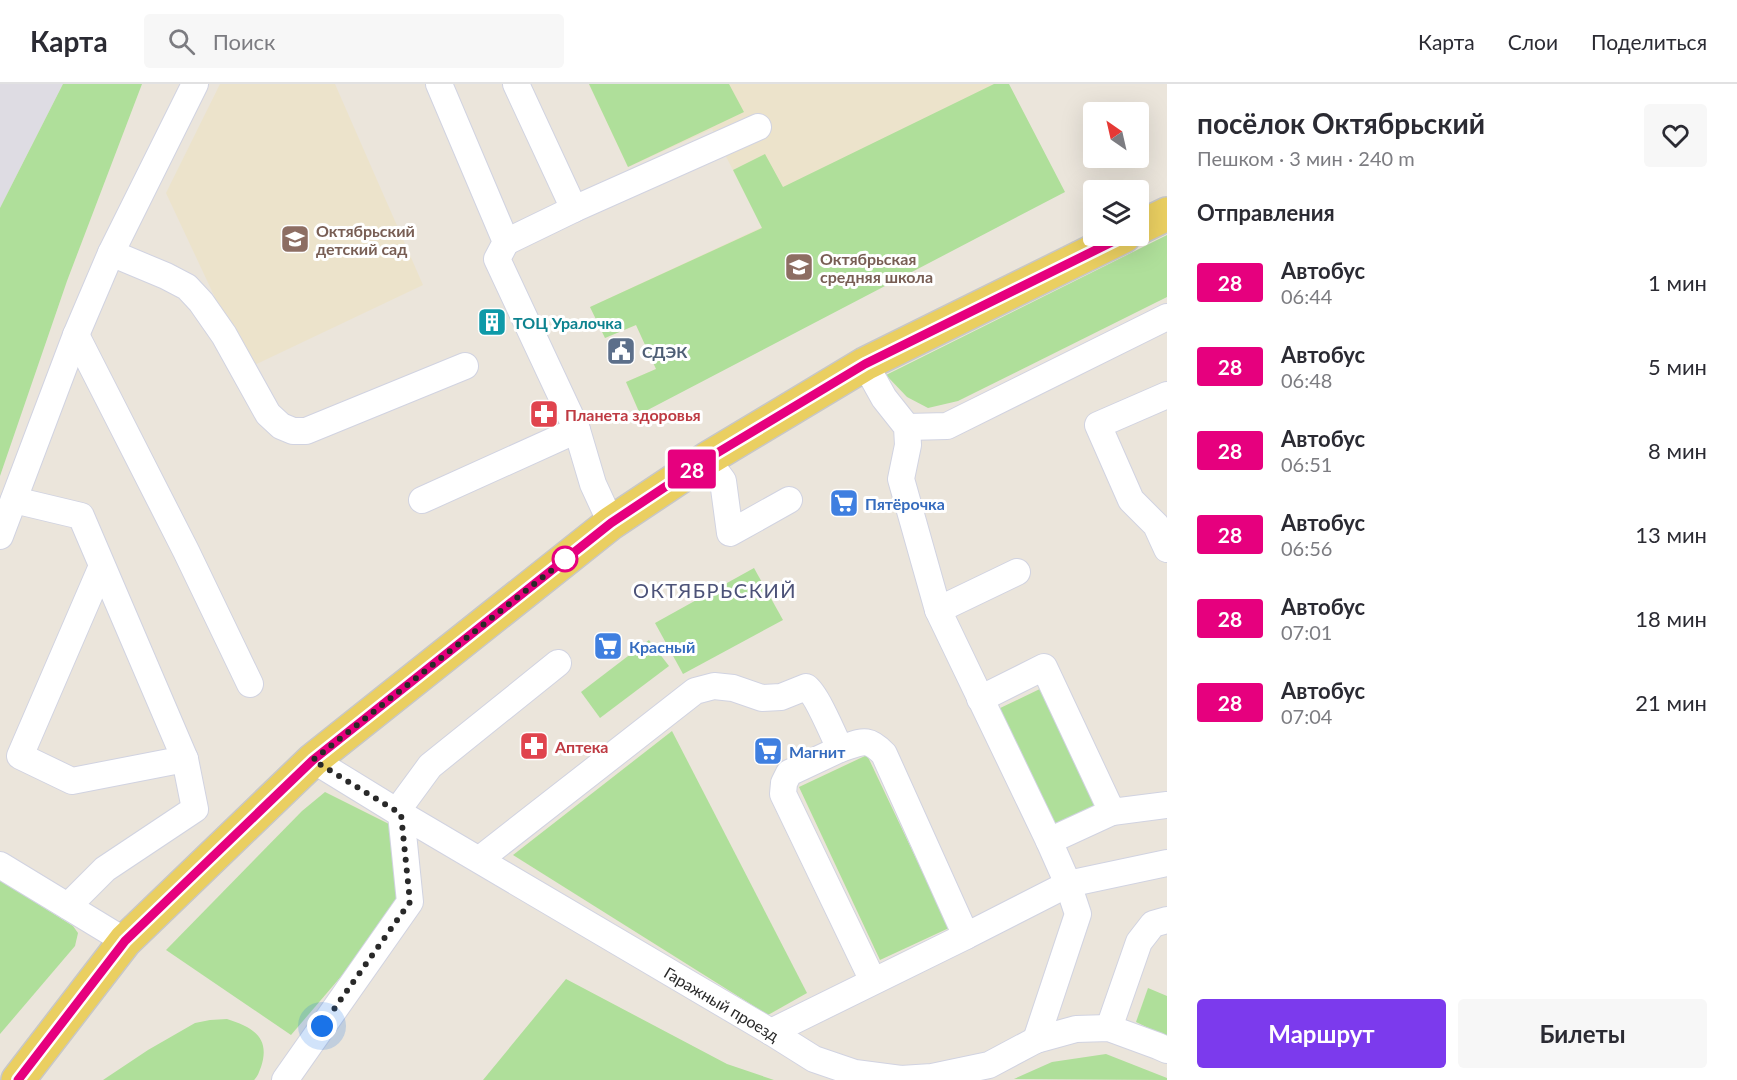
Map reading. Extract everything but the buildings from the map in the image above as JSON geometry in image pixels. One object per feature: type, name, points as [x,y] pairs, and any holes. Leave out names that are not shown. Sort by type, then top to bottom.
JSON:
[{"type":"main road","points":[[1149,223],[1167,214]]},
{"type":"main road","points":[[18,1080],[125,941],[313,760],[611,523],[707,459],[865,364],[1104,246]]},
{"type":"street","points":[[0,536],[76,335],[111,253],[195,84]]},
{"type":"street","points":[[439,84],[506,242]]},
{"type":"street","points":[[516,84],[574,209]]},
{"type":"street","points":[[611,523],[593,484],[577,430],[497,259],[506,242],[758,127]]},
{"type":"street","points":[[111,253],[187,287],[224,334],[268,414],[281,426],[293,431],[306,431],[465,366]]},
{"type":"street","points":[[907,427],[947,426],[1167,317]]},
{"type":"street","points":[[76,335],[186,550],[250,684]]},
{"type":"street","points":[[865,364],[884,398],[907,427],[908,446],[901,479],[938,610],[1049,841],[1078,914],[1036,1040]]},
{"type":"street","points":[[1167,394],[1098,425],[1131,500],[1156,525],[1167,549]]},
{"type":"street","points":[[422,500],[577,430]]},
{"type":"street","points":[[707,459],[723,481],[730,533],[789,500]]},
{"type":"street","points":[[14,500],[81,516],[185,759],[195,809],[105,869],[68,906]]},
{"type":"street","points":[[102,566],[20,756],[72,781],[185,759]]},
{"type":"street","points":[[938,610],[1017,572]]},
{"type":"street","points":[[285,1080],[410,902],[399,813],[430,766],[558,663]]},
{"type":"street","points":[[980,699],[1044,667],[1112,812]]},
{"type":"street","points":[[480,860],[694,691],[714,686],[733,688],[762,698],[780,697],[801,688],[810,689],[840,749]]},
{"type":"street","points":[[873,981],[783,794],[784,783],[789,773],[840,749],[863,742],[874,744],[884,754],[966,936]]},
{"type":"street","name":"Гаражный проезд","points":[[313,760],[814,1059],[854,1077],[932,1077],[991,1072],[1036,1040],[1076,1029],[1109,1028],[1167,1050]]},
{"type":"street","points":[[1049,841],[1112,812],[1167,805]]},
{"type":"street","points":[[771,1032],[1068,884],[1167,863]]},
{"type":"street","points":[[0,865],[125,941]]},
{"type":"street","points":[[1109,1028],[1139,942],[1153,924],[1167,920]]},
{"type":"shaded area","points":[[0,84],[63,84],[0,208]]},
{"type":"shaded area","name":"Октябрьский детский сад","points":[[220,84],[335,84],[423,285],[248,368],[166,193]]},
{"type":"shaded area","name":"Октябрьская средняя школа","points":[[589,84],[1009,84],[640,414],[626,382],[656,369],[636,325],[605,338],[590,307],[762,227],[712,129],[628,167]]},
{"type":"green space","points":[[63,84],[142,84],[67,281],[0,476],[0,208]]},
{"type":"green space","points":[[589,84],[729,84],[744,112],[628,167]]},
{"type":"green space","name":"Октябрьская средняя школа","points":[[994,84],[1009,84],[1065,192],[640,414],[626,382],[656,369],[636,325],[605,338],[590,307],[762,228],[733,170],[765,154],[783,187]]},
{"type":"green space","points":[[1167,235],[1167,297],[958,401],[928,408],[907,397],[886,375],[1149,246]]},
{"type":"green space","points":[[754,568],[783,620],[683,674],[655,623]]},
{"type":"green space","points":[[649,640],[669,666],[600,718],[581,692]]},
{"type":"green space","points":[[1044,687],[1099,804],[1051,826],[996,710]]},
{"type":"green space","points":[[672,731],[807,993],[768,1015],[513,855]]},
{"type":"green space","points":[[867,755],[949,928],[880,960],[799,787]]},
{"type":"green space","points":[[325,792],[399,829],[397,911],[291,1035],[166,950],[302,811]]},
{"type":"green space","points":[[0,880],[73,926],[78,933],[75,946],[0,1034]]},
{"type":"green space","points":[[566,979],[727,1064],[774,1080],[483,1080]]},
{"type":"green space","points":[[1148,988],[1167,996],[1167,1037],[1136,1022]]},
{"type":"green space","points":[[227,1019],[251,1030],[261,1041],[263,1057],[254,1080],[103,1080],[148,1050],[195,1023]]},
{"type":"green space","points":[[1106,1054],[1167,1078],[1167,1080],[1014,1079],[1052,1062]]},
{"type":"bus line","name":"28","points":[[18,1080],[125,941],[313,760],[611,523],[707,459],[865,364],[1104,246]]},
{"type":"place","name":"Октябрьский детский сад","points":[[295,239]]},
{"type":"place","name":"Октябрьская средняя школа","points":[[799,267]]},
{"type":"place","name":"ТОЦ Уралочка","points":[[492,322]]},
{"type":"place","name":"СДЭК","points":[[621,351]]},
{"type":"place","name":"Планета здоровья","points":[[544,414]]},
{"type":"place","name":"Пятёрочка","points":[[844,503]]},
{"type":"place","name":"Красный","points":[[608,646]]},
{"type":"place","name":"Аптека","points":[[534,746]]},
{"type":"place","name":"Магнит","points":[[768,751]]},
{"type":"district","name":"ОКТЯБРЬСКИЙ","points":[[715,590]]},
{"type":"route","points":[[322,1026],[410,902],[401,814],[313,760],[567,558],[565,559]]}]
